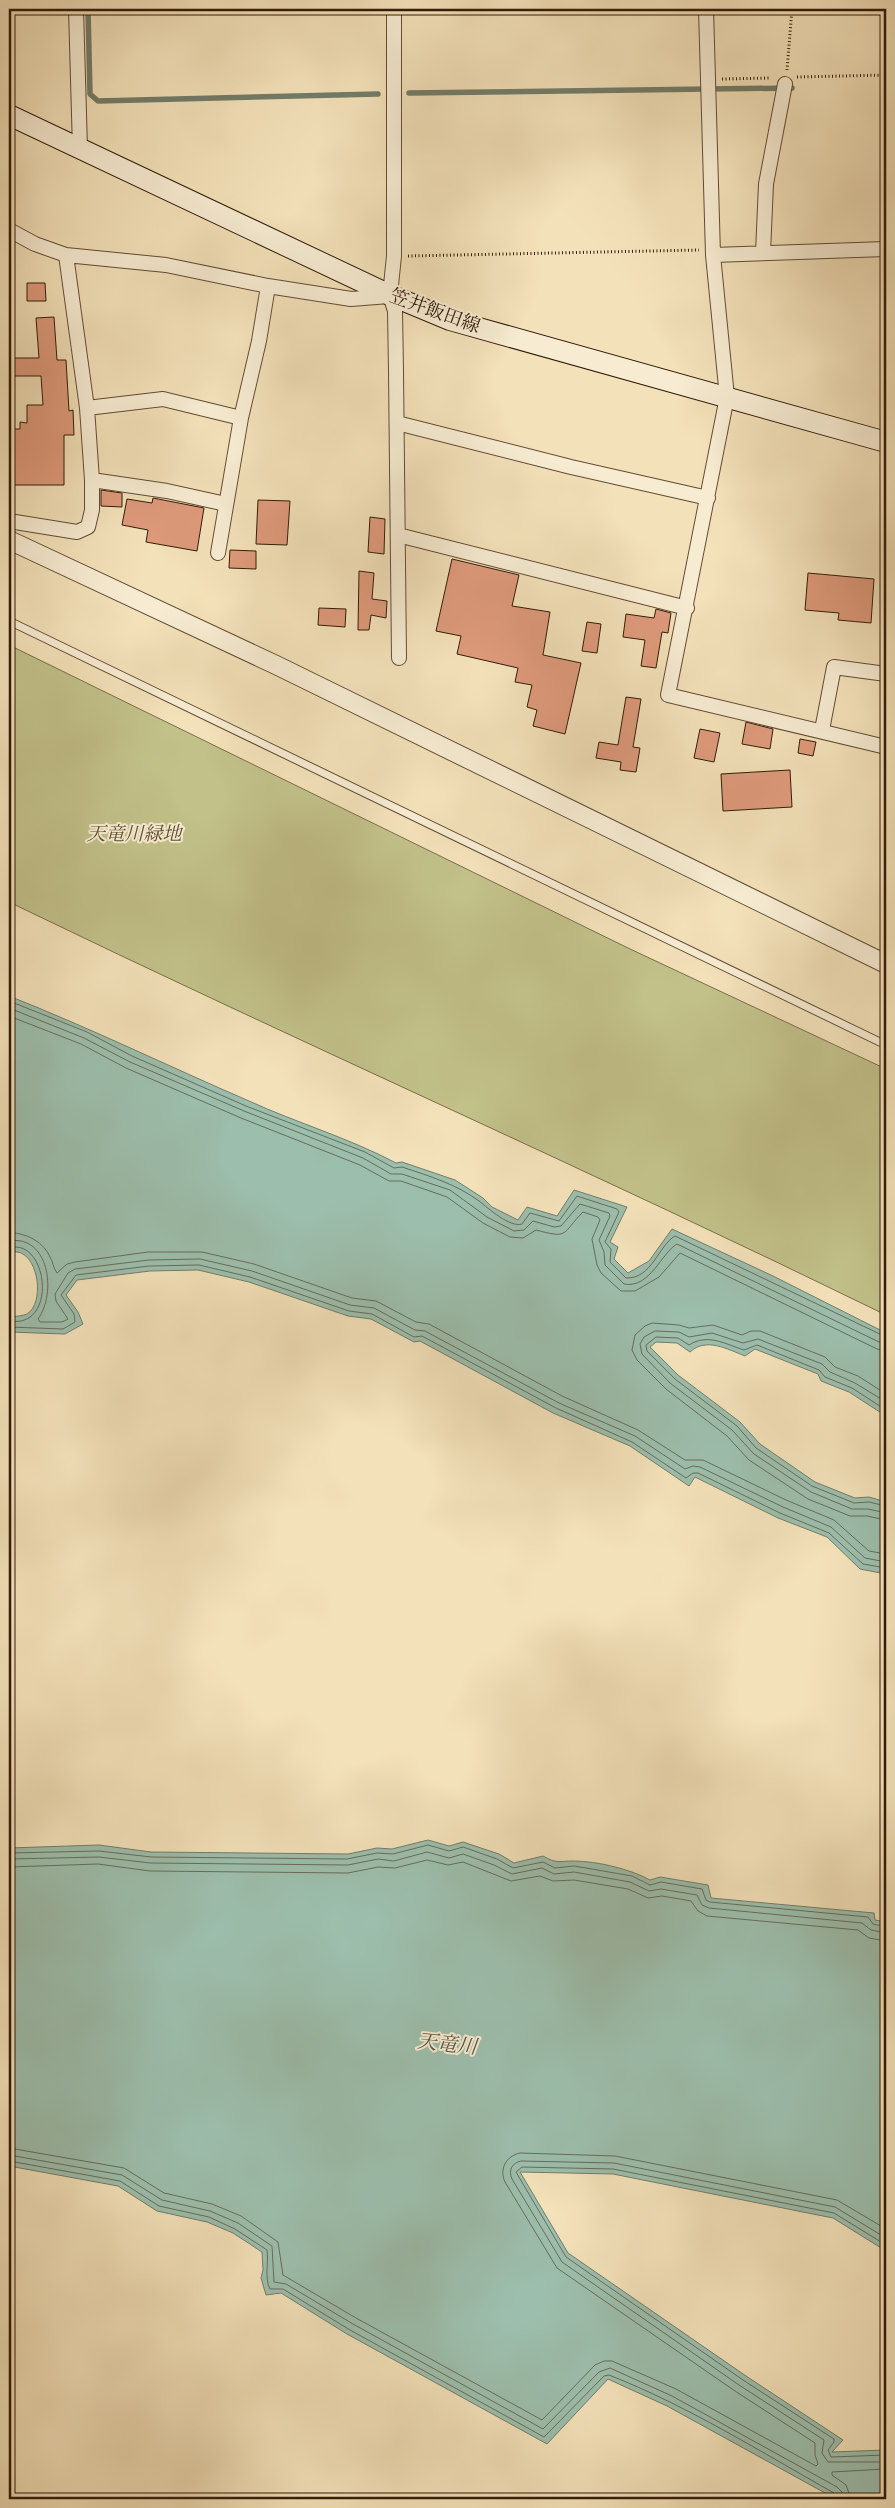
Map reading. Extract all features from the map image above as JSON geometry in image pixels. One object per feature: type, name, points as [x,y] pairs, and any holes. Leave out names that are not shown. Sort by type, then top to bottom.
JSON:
[{"type":"main road","name":"笠井飯田線","points":[[9,116],[390,296],[450,320],[886,442]]},
{"type":"street","points":[[76,9],[80,149]]},
{"type":"street","points":[[394,9],[394,256],[390,296],[395,311],[398,423],[399,658]]},
{"type":"street","points":[[706,9],[713,252],[728,397],[668,695],[886,746]]},
{"type":"street","points":[[763,253],[766,184],[785,89]]},
{"type":"street","points":[[9,230],[36,244],[66,255],[166,265],[268,286],[351,299],[390,296]]},
{"type":"street","points":[[713,252],[763,253],[886,249]]},
{"type":"street","points":[[9,521],[77,532],[88,527],[92,510],[92,480],[86,408],[66,255]]},
{"type":"street","points":[[218,553],[268,286]]},
{"type":"street","points":[[86,408],[163,399],[242,418]]},
{"type":"street","points":[[398,423],[571,467],[708,498]]},
{"type":"street","points":[[92,480],[167,491],[226,504]]},
{"type":"street","points":[[398,535],[687,608]]},
{"type":"street","points":[[9,540],[276,666],[886,964]]},
{"type":"street","points":[[822,730],[834,667],[886,674]]},
{"type":"lane","points":[[9,621],[886,1045]]},
{"type":"path","points":[[785,89],[792,9]]},
{"type":"path","points":[[394,256],[713,252]]},
{"type":"green space","name":"天竜川緑地","points":[[9,645],[628,948],[886,1069],[886,1315],[668,1210],[9,902]]},
{"type":"water","points":[[9,996],[267,1109],[360,1146],[396,1163],[402,1162],[455,1180],[483,1198],[492,1207],[518,1220],[527,1207],[557,1216],[574,1190],[627,1207],[610,1242],[618,1247],[614,1259],[628,1273],[649,1261],[672,1229],[773,1276],[886,1333],[886,1416],[849,1392],[821,1381],[818,1374],[755,1349],[745,1356],[710,1345],[703,1345],[690,1352],[677,1343],[656,1342],[650,1347],[678,1375],[740,1422],[760,1444],[815,1482],[855,1498],[869,1497],[886,1502],[886,1574],[860,1569],[827,1537],[778,1518],[695,1477],[689,1486],[630,1446],[553,1413],[420,1341],[414,1342],[371,1319],[348,1316],[249,1282],[198,1270],[150,1271],[77,1280],[66,1295],[78,1312],[83,1324],[65,1334],[9,1332],[9,1315],[11,1317],[21,1316],[27,1314],[33,1308],[37,1298],[37,1287],[36,1275],[26,1257],[19,1252],[9,1253]]},
{"type":"water","name":"天竜川","points":[[428,1840],[449,1846],[463,1842],[499,1854],[514,1863],[543,1856],[558,1861],[592,1862],[623,1869],[650,1880],[660,1877],[708,1885],[711,1898],[874,1913],[875,1920],[886,1922],[886,2251],[833,2218],[613,2174],[520,2172],[568,2253],[746,2376],[843,2440],[832,2452],[886,2450],[886,2499],[836,2499],[667,2406],[608,2379],[547,2444],[347,2334],[281,2293],[266,2295],[261,2278],[263,2270],[262,2252],[233,2233],[207,2222],[157,2211],[118,2186],[9,2166],[9,1848],[99,1845],[151,1852],[348,1854],[377,1848],[392,1849]]},
{"type":"building","points":[[27,283],[45,283],[46,301],[27,301]]},
{"type":"building","points":[[54,317],[57,360],[66,360],[69,411],[73,410],[74,435],[64,435],[64,485],[9,485],[9,429],[20,429],[20,422],[27,423],[27,405],[43,405],[41,376],[9,376],[9,358],[39,358],[36,318]]},
{"type":"building","points":[[101,490],[122,493],[122,507],[101,506]]},
{"type":"building","points":[[153,498],[204,508],[197,551],[146,542],[148,530],[122,525],[127,499],[152,503]]},
{"type":"building","points":[[258,500],[290,501],[287,545],[256,544]]},
{"type":"building","points":[[370,517],[385,519],[384,554],[368,552]]},
{"type":"building","points":[[230,550],[256,551],[256,569],[229,568]]},
{"type":"building","points":[[452,559],[519,575],[512,606],[550,612],[543,655],[581,663],[565,734],[533,726],[537,710],[527,707],[532,685],[515,682],[518,668],[457,654],[461,636],[436,631]]},
{"type":"building","points":[[359,571],[374,573],[372,599],[387,601],[386,618],[371,615],[369,630],[358,630]]},
{"type":"building","points":[[808,573],[874,579],[871,623],[838,620],[839,613],[805,610]]},
{"type":"building","points":[[319,608],[346,609],[345,627],[318,625]]},
{"type":"building","points":[[656,609],[671,613],[668,633],[662,632],[656,668],[641,666],[645,640],[623,637],[626,614],[654,618]]},
{"type":"building","points":[[587,622],[601,624],[597,653],[582,651]]},
{"type":"building","points":[[626,697],[641,699],[633,747],[640,748],[636,772],[620,770],[621,762],[596,758],[599,742],[618,745]]},
{"type":"building","points":[[746,722],[773,729],[770,749],[742,744]]},
{"type":"building","points":[[700,729],[720,733],[714,762],[694,758]]},
{"type":"building","points":[[800,739],[816,742],[813,756],[798,753]]},
{"type":"building","points":[[790,770],[792,807],[723,811],[721,774]]},
{"type":"waterway","points":[[88,9],[90,94],[98,101],[378,94]]},
{"type":"waterway","points":[[409,93],[792,88]]}]
